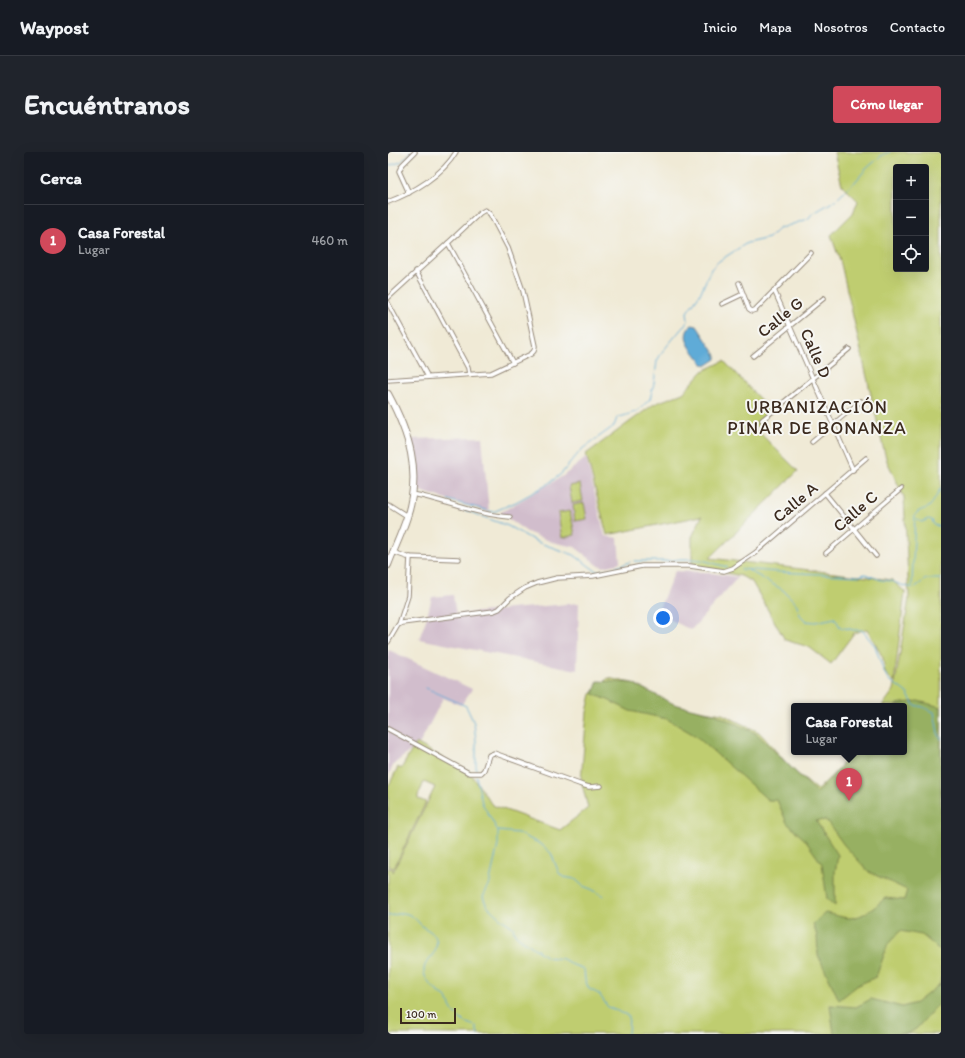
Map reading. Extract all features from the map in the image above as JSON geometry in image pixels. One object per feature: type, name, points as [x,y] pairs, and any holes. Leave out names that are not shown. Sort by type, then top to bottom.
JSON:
[{"type":"highway","points":[[388,394],[405,429],[413,467],[412,494],[408,516],[388,565]]},
{"type":"street","points":[[409,193],[398,171],[399,168],[416,152]]},
{"type":"street","points":[[388,202],[409,193],[444,168],[456,152]]},
{"type":"street","points":[[388,298],[485,210],[490,214],[508,248],[523,291],[535,346],[534,351],[531,354],[513,364],[491,373],[388,380]]},
{"type":"street","points":[[448,243],[513,364]]},
{"type":"street","points":[[739,283],[749,309],[752,311],[755,310],[811,253]]},
{"type":"street","points":[[416,272],[468,368],[469,374]]},
{"type":"street","name":"Calle D","points":[[774,290],[852,470]]},
{"type":"street","points":[[722,304],[743,294]]},
{"type":"street","name":"Calle G","points":[[753,356],[824,298]]},
{"type":"street","points":[[388,303],[428,377]]},
{"type":"street","points":[[762,420],[849,349]]},
{"type":"street","points":[[812,442],[861,401]]},
{"type":"street","name":"Calle A","points":[[398,625],[406,622],[494,612],[510,598],[525,588],[557,578],[593,576],[642,566],[690,566],[724,570],[733,568],[740,564],[866,458]]},
{"type":"street","name":"Calle C","points":[[826,553],[855,530],[900,489]]},
{"type":"street","points":[[825,493],[876,556]]},
{"type":"street","points":[[412,494],[430,497],[493,516],[510,518]]},
{"type":"street","points":[[388,504],[408,516]]},
{"type":"street","points":[[393,552],[410,557],[459,559]]},
{"type":"street","points":[[388,642],[398,625],[408,596],[410,557]]},
{"type":"street","points":[[388,729],[469,773],[481,773],[484,770],[489,755],[494,753],[582,785],[589,787],[601,786]]},
{"type":"shaded area","points":[[482,437],[489,512],[417,490],[412,439]]},
{"type":"shaded area","points":[[586,458],[605,536],[618,538],[620,563],[604,567],[598,565],[575,547],[552,542],[527,532],[500,513],[563,476]]},
{"type":"shaded area","points":[[675,571],[704,572],[738,577],[691,630],[657,613]]},
{"type":"shaded area","points":[[453,595],[456,614],[579,603],[577,670],[419,639],[432,597]]},
{"type":"shaded area","points":[[389,650],[472,689],[460,705],[443,698],[420,743],[394,764],[388,776],[388,653]]},
{"type":"green space","points":[[834,152],[941,152],[941,1034],[388,1034],[388,868],[393,869],[393,872],[435,787],[424,782],[418,799],[426,802],[394,868],[388,866],[388,784],[389,785],[398,767],[401,769],[416,743],[471,774],[492,805],[560,830],[588,808],[581,780],[587,712],[591,694],[608,678],[633,683],[675,706],[722,714],[759,732],[792,769],[817,790],[839,769],[847,755],[907,755],[907,703],[884,703],[894,690],[909,598],[904,497],[887,461],[883,447],[841,264],[831,235],[853,213],[858,201],[842,185]]},
{"type":"green space","points":[[724,361],[770,410],[755,428],[798,471],[710,558],[892,580],[905,592],[894,682],[885,673],[883,658],[867,629],[854,633],[831,664],[809,647],[785,640],[752,582],[741,576],[692,565],[692,537],[702,516],[607,535],[586,454],[654,404],[683,393],[703,371]]},
{"type":"green space","points":[[580,484],[583,501],[572,503],[569,486]]},
{"type":"green space","points":[[584,503],[587,519],[575,521],[573,505]]},
{"type":"green space","points":[[570,511],[575,535],[562,538],[558,513]]},
{"type":"green space","points":[[598,681],[632,683],[674,704],[715,714],[757,734],[817,793],[850,755],[907,755],[907,703],[904,703],[918,701],[941,707],[941,951],[922,935],[900,931],[888,944],[876,977],[858,985],[839,1000],[818,955],[817,936],[813,924],[825,913],[850,918],[859,916],[869,911],[885,898],[904,900],[907,890],[869,872],[844,845],[826,820],[816,821],[838,855],[835,872],[835,906],[827,899],[822,864],[805,840],[787,823],[777,800],[768,800],[696,736],[667,719],[630,711],[593,694]]},
{"type":"green space","points":[[941,978],[941,1001],[916,1029],[907,1034],[834,1034],[830,1005],[856,1007],[871,999],[902,1007],[916,1003],[940,984]]},
{"type":"water","points":[[692,325],[697,326],[716,355],[716,359],[707,365],[703,364],[692,350],[687,340],[686,335]]},
{"type":"waterway","points":[[388,166],[401,162],[411,152]]},
{"type":"waterway","points":[[448,500],[493,512],[516,502],[545,486],[561,474],[582,449],[614,426],[617,418],[636,411],[650,399],[657,361],[662,352],[688,321],[687,312],[700,294],[711,269],[719,261],[747,243],[769,238],[778,229],[808,219],[812,214],[836,200],[866,169],[881,156],[890,152]]},
{"type":"waterway","points":[[912,586],[915,515],[929,507],[941,487]]},
{"type":"waterway","points":[[462,509],[508,526],[537,542],[574,555],[596,571],[612,569],[630,562]]},
{"type":"waterway","points":[[917,520],[922,522],[928,519],[932,520],[934,525],[941,527]]},
{"type":"waterway","points":[[634,561],[691,559],[702,560],[727,567]]},
{"type":"waterway","points":[[741,569],[859,576],[865,574],[881,580],[891,581],[914,588],[926,579],[941,579]]},
{"type":"waterway","points":[[748,570],[783,590],[797,605],[800,615],[806,621],[815,622],[835,618],[840,627],[862,630],[875,646],[888,679],[907,693],[914,705],[934,712],[938,733],[941,739]]},
{"type":"waterway","points":[[426,688],[466,706],[474,723],[476,741],[476,770]]},
{"type":"waterway","points":[[476,776],[482,803],[498,831],[498,845],[490,883],[483,897],[487,906],[513,927],[515,934],[547,957],[563,959],[584,969],[585,980],[589,989],[599,994],[608,1007],[629,1016],[628,1034]]},
{"type":"waterway","points":[[498,831],[518,833],[542,845],[551,853],[559,873],[563,877],[575,879],[583,886],[604,896]]},
{"type":"waterway","points":[[388,916],[401,913],[411,915],[434,935],[437,942],[436,947],[434,953],[425,965],[425,976],[432,987],[447,998],[452,1010],[458,1017],[464,1022],[476,1026],[478,1034]]},
{"type":"place","name":"Casa Forestal","points":[[849,801]]},
{"type":"district","name":"URBANIZACIÓN PINAR DE BONANZA","points":[[817,417]]}]
